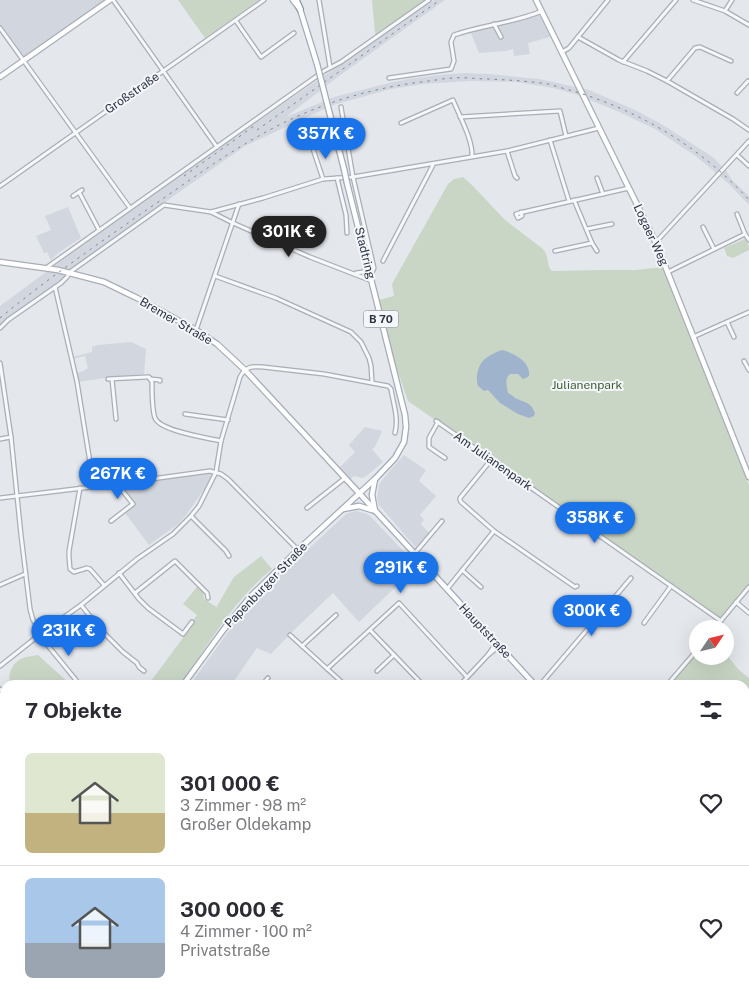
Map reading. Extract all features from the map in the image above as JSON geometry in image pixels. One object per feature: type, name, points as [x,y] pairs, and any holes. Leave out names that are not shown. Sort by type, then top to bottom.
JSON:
[{"type":"highway","name":"Stadtring","points":[[294,0],[300,9]]},
{"type":"main road","points":[[0,77],[111,0]]},
{"type":"main road","name":"Logaer Weg","points":[[536,0],[656,243],[749,476]]},
{"type":"main road","name":"Stadtring","points":[[300,9],[344,169],[406,422],[404,442],[399,452],[376,478],[359,493]]},
{"type":"main road","name":"Bremer Straße","points":[[0,262],[70,272],[104,282],[196,330],[217,344],[244,370],[359,493]]},
{"type":"main road","points":[[376,478],[372,495],[376,512]]},
{"type":"main road","name":"Papenburger Straße","points":[[187,680],[227,624],[255,592],[359,493]]},
{"type":"main road","name":"Hauptstraße","points":[[359,493],[530,680]]},
{"type":"main road","points":[[342,510],[359,506],[376,512]]},
{"type":"street","points":[[111,0],[217,147]]},
{"type":"street","name":"Großstraße","points":[[0,186],[264,0]]},
{"type":"street","points":[[319,0],[330,67]]},
{"type":"street","points":[[46,268],[324,71],[341,62],[429,0]]},
{"type":"street","points":[[562,52],[569,48],[608,0]]},
{"type":"street","points":[[623,62],[676,0]]},
{"type":"street","points":[[693,0],[725,11],[749,25]]},
{"type":"street","points":[[725,11],[732,0]]},
{"type":"street","points":[[389,78],[451,69],[454,61],[451,42],[454,34],[480,26],[533,15],[542,11]]},
{"type":"street","points":[[236,21],[261,57],[294,33]]},
{"type":"street","points":[[494,24],[501,37]]},
{"type":"street","points":[[0,28],[130,208]]},
{"type":"street","points":[[578,37],[618,60],[648,71],[667,81],[749,130]]},
{"type":"street","points":[[667,81],[695,48],[700,47],[731,61]]},
{"type":"street","points":[[737,93],[749,81]]},
{"type":"street","points":[[401,123],[453,100],[473,149],[472,156]]},
{"type":"street","points":[[0,328],[8,320],[55,287],[70,272],[164,205],[211,212],[310,257],[371,278],[374,268],[351,177],[342,107]]},
{"type":"street","points":[[460,117],[560,111],[566,136]]},
{"type":"street","points":[[211,212],[323,179],[351,177],[507,151],[599,128]]},
{"type":"street","points":[[550,140],[569,201]]},
{"type":"street","points":[[656,243],[749,141]]},
{"type":"street","points":[[312,146],[323,179]]},
{"type":"street","points":[[507,151],[517,178]]},
{"type":"street","points":[[737,155],[749,166]]},
{"type":"street","points":[[383,261],[433,164]]},
{"type":"street","points":[[336,178],[346,215],[347,233]]},
{"type":"street","points":[[597,178],[603,194]]},
{"type":"street","points":[[520,212],[629,188]]},
{"type":"street","points":[[73,196],[81,191],[99,230]]},
{"type":"street","points":[[574,200],[597,251]]},
{"type":"street","points":[[196,330],[240,204]]},
{"type":"street","points":[[736,214],[749,240]]},
{"type":"street","points":[[587,229],[612,224]]},
{"type":"street","points":[[703,227],[714,249]]},
{"type":"street","points":[[668,272],[745,234]]},
{"type":"street","points":[[555,251],[592,243]]},
{"type":"street","points":[[352,273],[360,273],[368,267]]},
{"type":"street","points":[[215,276],[276,298],[351,332],[361,342],[369,358],[372,383]]},
{"type":"street","points":[[55,287],[77,382],[94,487]]},
{"type":"street","points":[[693,337],[749,312]]},
{"type":"street","points":[[727,322],[734,337]]},
{"type":"street","points":[[744,361],[748,367]]},
{"type":"street","points":[[0,363],[11,437],[25,574],[32,616],[34,623],[39,629],[43,628],[46,630]]},
{"type":"street","points":[[46,630],[173,534],[200,506],[216,472],[222,441],[240,377],[244,370],[251,366],[324,374],[388,386],[396,416],[397,426],[395,433]]},
{"type":"street","points":[[116,419],[110,379],[146,376],[160,381]]},
{"type":"street","points":[[150,379],[155,417],[159,423],[171,429],[222,441]]},
{"type":"street","points":[[185,414],[228,420]]},
{"type":"street","name":"Am Julianenpark","points":[[445,458],[429,448],[430,435],[437,421],[720,620]]},
{"type":"street","points":[[0,440],[11,437]]},
{"type":"street","points":[[491,460],[460,500],[494,531],[575,587],[577,586]]},
{"type":"street","points":[[0,498],[205,471],[216,472],[228,479],[298,550]]},
{"type":"street","points":[[307,508],[345,478]]},
{"type":"street","points":[[111,522],[133,504],[117,484]]},
{"type":"street","points":[[80,488],[69,550],[70,569],[74,572],[87,568],[90,569],[104,585]]},
{"type":"street","points":[[191,516],[229,556]]},
{"type":"street","points":[[415,553],[442,521]]},
{"type":"street","points":[[446,589],[494,531]]},
{"type":"street","points":[[135,594],[175,562],[207,593],[208,598]]},
{"type":"street","points":[[462,570],[481,587]]},
{"type":"street","points":[[119,573],[148,608],[183,634],[192,622]]},
{"type":"street","points":[[0,585],[25,574]]},
{"type":"street","points":[[544,680],[631,578]]},
{"type":"street","points":[[644,623],[671,586]]},
{"type":"street","points":[[722,620],[749,587]]},
{"type":"street","points":[[736,602],[749,613]]},
{"type":"street","points":[[328,669],[399,603],[467,678],[497,645]]},
{"type":"street","points":[[81,605],[106,636],[144,671]]},
{"type":"street","points":[[302,646],[336,614]]},
{"type":"street","points":[[38,636],[37,632],[39,629]]},
{"type":"street","points":[[44,638],[47,634],[46,630]]},
{"type":"street","points":[[370,630],[418,680]]},
{"type":"street","points":[[290,635],[339,680]]},
{"type":"street","points":[[38,636],[44,638]]},
{"type":"street","points":[[0,666],[38,636]]},
{"type":"street","points":[[44,638],[45,642],[76,680]]},
{"type":"street","points":[[377,671],[394,656]]},
{"type":"street","points":[[671,680],[689,659]]},
{"type":"shaded area","points":[[0,0],[105,0],[22,60],[0,29]]},
{"type":"shaded area","points":[[434,0],[445,0],[339,76],[286,117],[334,97],[409,79],[463,73],[539,79],[589,90],[635,110],[663,125],[714,158],[732,180],[749,196],[749,205],[729,184],[697,157],[655,129],[575,94],[516,82],[471,81],[424,84],[391,89],[333,105],[245,146],[168,200],[0,326],[0,306],[190,168]]},
{"type":"shaded area","points":[[540,15],[550,37],[528,43],[530,54],[514,56],[513,49],[479,53],[470,31]]},
{"type":"shaded area","points":[[68,207],[81,238],[58,253],[51,260],[47,252],[44,253],[36,236],[51,230],[45,216]]},
{"type":"shaded area","points":[[131,342],[146,349],[144,374],[78,382],[76,373],[88,368],[85,356],[73,359],[72,357],[92,352],[92,347],[98,345]]},
{"type":"shaded area","points":[[365,427],[382,431],[375,447],[372,449],[383,462],[365,477],[354,476],[348,481],[337,470],[355,452],[349,445]]},
{"type":"shaded area","points":[[404,455],[426,470],[419,481],[436,496],[420,515],[424,520],[421,524],[430,534],[417,549],[379,505],[377,498],[379,485],[382,480]]},
{"type":"shaded area","points":[[209,472],[212,474],[206,487],[186,515],[178,524],[149,545],[125,513],[134,504],[121,486]]},
{"type":"shaded area","points":[[357,511],[367,514],[413,561],[402,572],[406,577],[359,622],[333,593],[271,654],[257,648],[235,680],[194,680],[228,632],[258,597],[348,513]]},
{"type":"green space","points":[[178,0],[259,0],[205,38]]},
{"type":"green space","points":[[372,0],[428,0],[377,36],[375,33]]},
{"type":"green space","name":"Julianenpark","points":[[463,177],[505,220],[543,249],[552,271],[635,270],[664,267],[749,485],[749,585],[720,619],[408,401],[392,355],[379,300],[394,296],[392,284],[448,184],[454,179]]},
{"type":"green space","points":[[745,239],[749,250],[733,258],[727,256],[724,248]]},
{"type":"green space","points":[[261,556],[272,569],[233,609],[183,680],[152,680],[194,623],[197,615],[183,604],[197,587],[203,592],[204,599],[218,608],[217,606],[234,577]]},
{"type":"green space","points":[[38,655],[66,680],[10,680],[10,672],[15,664],[28,657]]},
{"type":"green space","points":[[689,661],[689,665],[734,664],[749,680],[674,680]]},
{"type":"water","points":[[503,350],[521,359],[529,371],[529,376],[526,378],[523,379],[518,374],[510,374],[506,380],[508,393],[531,406],[535,413],[534,416],[529,418],[518,414],[500,403],[489,391],[484,391],[478,386],[478,371],[483,361],[494,353]]},
{"type":"railway","points":[[257,130],[440,0]]},
{"type":"railway","points":[[0,318],[110,235],[205,170],[264,133],[305,113],[335,102],[366,92],[413,83],[458,78],[526,81],[548,84],[598,99],[646,121],[690,148],[731,181],[749,200]]},
{"type":"railway","points":[[184,176],[254,126]]}]
